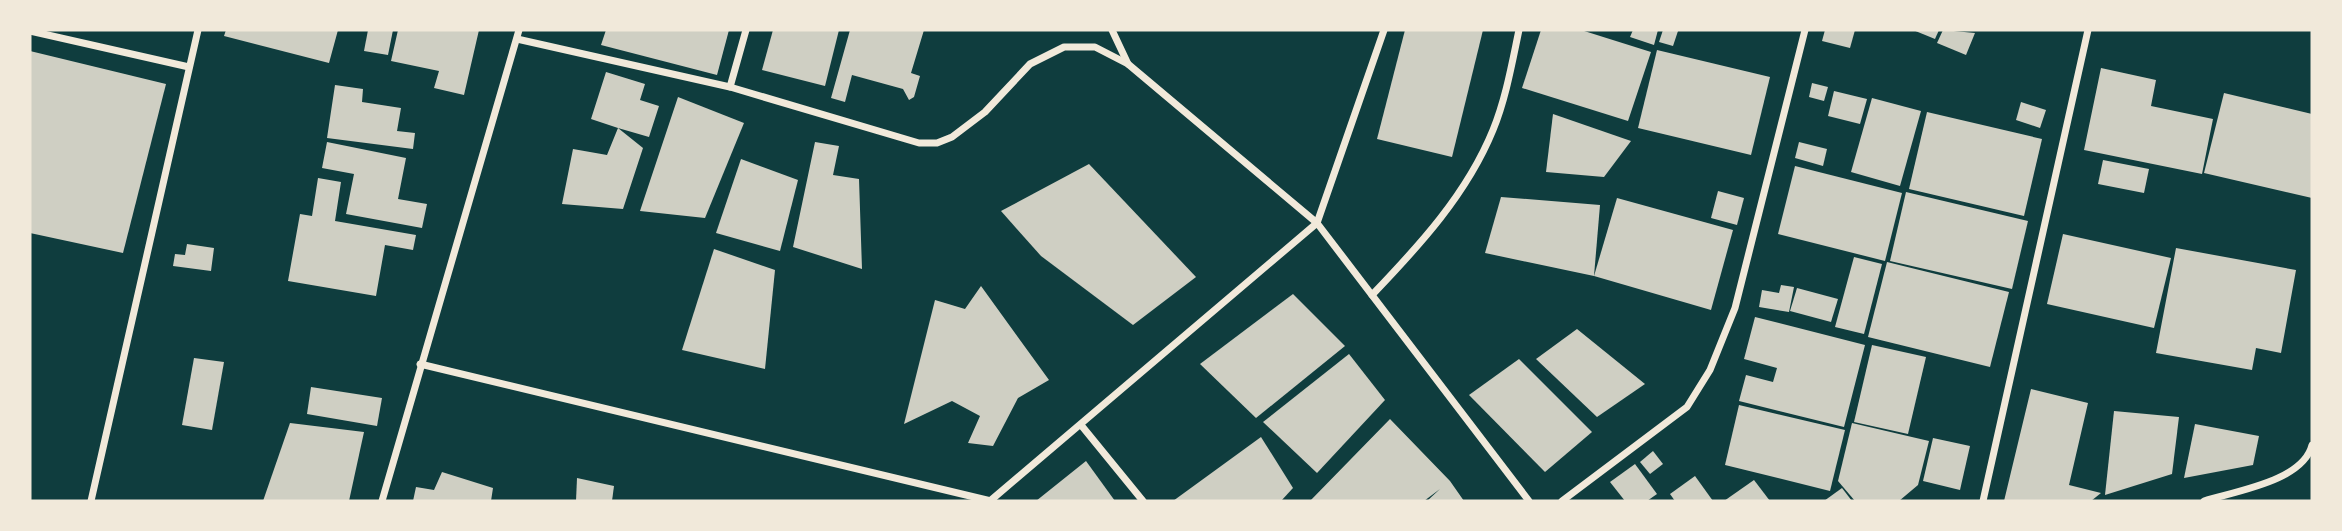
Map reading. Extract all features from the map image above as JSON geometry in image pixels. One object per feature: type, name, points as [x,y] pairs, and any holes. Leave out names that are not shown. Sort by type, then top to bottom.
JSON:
[{"type":"street","points":[[90,501],[198,30]]},
{"type":"street","points":[[382,501],[519,30]]},
{"type":"street","points":[[730,87],[746,30]]},
{"type":"street","points":[[1112,30],[1128,64]]},
{"type":"street","points":[[420,364],[991,501],[1317,223],[1384,30]]},
{"type":"street","points":[[1373,295],[1430,234],[1471,174],[1493,130],[1519,30]]},
{"type":"street","points":[[1562,501],[1687,407],[1710,370],[1735,307],[1805,30]]},
{"type":"street","points":[[1983,501],[2088,30]]},
{"type":"street","points":[[30,31],[189,67]]},
{"type":"street","points":[[517,39],[730,87],[919,143],[937,143],[952,138],[985,112],[1030,64],[1064,47],[1095,47],[1128,64],[1317,223],[1529,501]]},
{"type":"street","points":[[1081,425],[1143,501]]},
{"type":"street","points":[[2204,501],[2273,480],[2299,467],[2312,445]]},
{"type":"street","points":[[2228,494],[2234,501]]},
{"type":"building","points":[[226,30],[338,30],[329,63],[224,36]]},
{"type":"building","points":[[368,30],[393,30],[388,55],[364,51]]},
{"type":"building","points":[[398,30],[479,30],[464,95],[434,88],[439,71],[391,61]]},
{"type":"building","points":[[606,30],[729,30],[717,75],[601,45]]},
{"type":"building","points":[[773,30],[839,30],[825,86],[762,70]]},
{"type":"building","points":[[850,30],[924,30],[911,73],[920,76],[914,97],[909,100],[903,89],[852,75],[845,102],[831,98]]},
{"type":"building","points":[[1405,30],[1483,30],[1452,157],[1377,139]]},
{"type":"building","points":[[1541,30],[1581,30],[1651,52],[1628,121],[1522,88]]},
{"type":"building","points":[[1633,30],[1658,30],[1654,45],[1630,37]]},
{"type":"building","points":[[1663,30],[1678,31],[1673,46],[1659,42]]},
{"type":"building","points":[[1825,30],[1855,30],[1850,48],[1822,41]]},
{"type":"building","points":[[1913,30],[1939,30],[1935,39]]},
{"type":"building","points":[[1943,30],[1975,33],[1966,55],[1937,43]]},
{"type":"building","points":[[1657,50],[1770,77],[1751,155],[1638,128]]},
{"type":"building","points":[[30,51],[166,84],[123,253],[30,233]]},
{"type":"building","points":[[2101,68],[2156,80],[2151,106],[2213,119],[2202,174],[2084,150]]},
{"type":"building","points":[[606,72],[645,84],[640,100],[659,106],[649,137],[591,119]]},
{"type":"building","points":[[1812,83],[1828,87],[1824,101],[1809,97]]},
{"type":"building","points":[[335,85],[363,89],[362,102],[401,108],[397,131],[415,133],[413,149],[327,138]]},
{"type":"building","points":[[1834,91],[1867,99],[1860,124],[1828,116]]},
{"type":"building","points":[[2224,93],[2312,114],[2312,198],[2204,173]]},
{"type":"building","points":[[678,97],[744,123],[705,218],[640,211]]},
{"type":"building","points":[[1872,98],[1921,111],[1900,186],[1851,172]]},
{"type":"building","points":[[2021,102],[2046,110],[2040,128],[2016,120]]},
{"type":"building","points":[[1927,112],[2042,139],[2024,216],[1909,189]]},
{"type":"building","points":[[1553,114],[1631,141],[1604,177],[1546,172]]},
{"type":"building","points":[[618,128],[643,148],[623,209],[562,204],[573,149],[607,155]]},
{"type":"building","points":[[327,142],[406,158],[398,199],[427,204],[422,228],[346,214],[354,174],[322,168]]},
{"type":"building","points":[[815,142],[839,146],[833,175],[859,179],[862,269],[793,247]]},
{"type":"building","points":[[1799,142],[1827,149],[1823,166],[1795,158]]},
{"type":"building","points":[[741,159],[798,180],[780,251],[716,233]]},
{"type":"building","points":[[2103,160],[2149,169],[2144,193],[2098,184]]},
{"type":"building","points":[[1089,164],[1196,277],[1133,325],[1041,256],[1001,211]]},
{"type":"building","points":[[1795,166],[1902,193],[1885,261],[1778,234]]},
{"type":"building","points":[[318,178],[341,182],[335,221],[416,235],[413,250],[385,245],[376,296],[288,281],[300,214],[312,216]]},
{"type":"building","points":[[1718,191],[1744,198],[1737,225],[1711,218]]},
{"type":"building","points":[[1906,192],[2028,221],[2012,289],[1890,261]]},
{"type":"building","points":[[1501,197],[1600,205],[1594,276],[1485,253]]},
{"type":"building","points":[[1617,198],[1733,230],[1711,310],[1594,276]]},
{"type":"building","points":[[2063,234],[2171,258],[2154,328],[2047,304]]},
{"type":"building","points":[[187,244],[214,248],[211,271],[173,266],[175,254],[185,255]]},
{"type":"building","points":[[2176,248],[2296,270],[2281,353],[2256,348],[2252,370],[2156,353]]},
{"type":"building","points":[[714,249],[775,270],[765,369],[682,350]]},
{"type":"building","points":[[1854,257],[1882,264],[1864,334],[1835,327]]},
{"type":"building","points":[[1887,262],[2009,292],[1990,367],[1868,337]]},
{"type":"building","points":[[1781,285],[1794,287],[1789,312],[1759,307],[1762,290],[1779,293]]},
{"type":"building","points":[[981,286],[1049,380],[1018,398],[993,446],[968,443],[980,416],[952,401],[904,424],[935,300],[965,309]]},
{"type":"building","points":[[1797,288],[1838,299],[1831,322],[1790,311]]},
{"type":"building","points":[[1293,294],[1345,346],[1256,418],[1200,364]]},
{"type":"building","points":[[1755,317],[1865,345],[1844,427],[1739,401],[1746,375],[1773,382],[1777,368],[1744,359]]},
{"type":"building","points":[[1577,329],[1645,384],[1597,417],[1536,359]]},
{"type":"building","points":[[1872,345],[1926,357],[1908,434],[1854,422]]},
{"type":"building","points":[[1349,354],[1385,400],[1317,473],[1263,422]]},
{"type":"building","points":[[194,358],[224,362],[212,430],[182,425]]},
{"type":"building","points":[[1519,359],[1592,432],[1545,472],[1469,395]]},
{"type":"building","points":[[311,387],[382,398],[377,426],[307,414]]},
{"type":"building","points":[[2031,389],[2088,403],[2069,485],[2101,493],[2091,501],[2004,501]]},
{"type":"building","points":[[1739,405],[1845,430],[1830,491],[1725,465]]},
{"type":"building","points":[[2114,411],[2179,417],[2172,474],[2105,495]]},
{"type":"building","points":[[1390,419],[1450,481],[1464,501],[1427,501],[1440,489],[1424,501],[1310,501]]},
{"type":"building","points":[[290,423],[364,432],[349,501],[263,501]]},
{"type":"building","points":[[1852,423],[1929,441],[1918,485],[1899,501],[1855,501],[1838,481]]},
{"type":"building","points":[[2195,424],[2259,436],[2253,465],[2184,478]]},
{"type":"building","points":[[1261,437],[1293,488],[1281,501],[1173,501]]},
{"type":"building","points":[[1933,438],[1970,446],[1960,490],[1923,481]]},
{"type":"building","points":[[1653,451],[1663,464],[1650,474],[1640,462]]},
{"type":"building","points":[[1086,461],[1115,501],[1036,501]]},
{"type":"building","points":[[1635,464],[1657,494],[1647,501],[1625,501],[1610,482]]},
{"type":"building","points":[[442,472],[493,488],[491,501],[413,501],[416,487],[434,490]]},
{"type":"building","points":[[1695,476],[1713,501],[1675,501],[1670,494]]},
{"type":"building","points":[[577,478],[614,486],[612,501],[576,501]]},
{"type":"building","points":[[1754,480],[1770,501],[1724,501]]},
{"type":"building","points":[[1842,488],[1852,501],[1824,501]]}]
